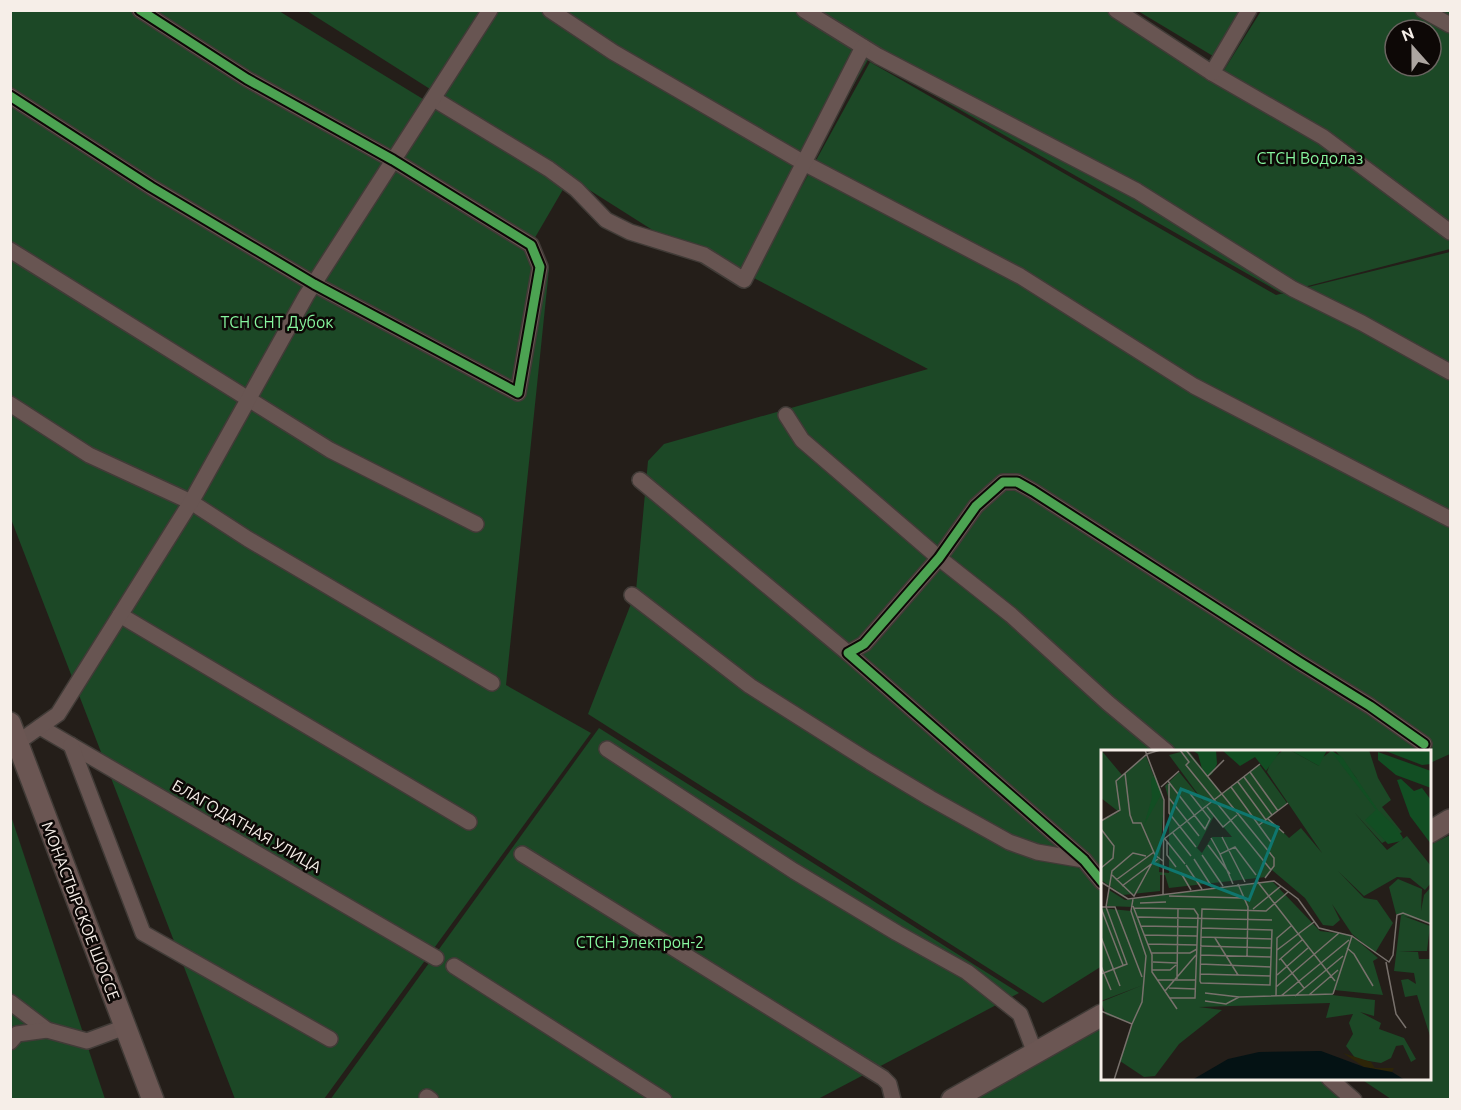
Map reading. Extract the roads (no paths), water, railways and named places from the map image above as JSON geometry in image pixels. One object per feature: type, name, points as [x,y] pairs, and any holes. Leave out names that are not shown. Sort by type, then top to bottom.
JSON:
[{"type":"main road","name":"МОНАСТЫРСКОЕ ШОССЕ","points":[[14,733],[153,1100]]},
{"type":"main road","points":[[1431,831],[1450,820]]},
{"type":"main road","points":[[952,1100],[1101,1017]]},
{"type":"street","points":[[10,96],[151,187],[314,284],[518,393],[540,267],[531,245],[393,160],[247,79],[140,10]]},
{"type":"street","points":[[14,733],[40,727],[58,714],[191,502],[314,284],[490,10]]},
{"type":"street","points":[[550,10],[613,52],[804,163],[1020,276],[1194,386],[1450,519]]},
{"type":"street","points":[[804,10],[864,48],[1137,191],[1293,289],[1362,323],[1450,372]]},
{"type":"street","points":[[1116,10],[1212,73],[1323,137],[1450,232]]},
{"type":"street","points":[[1212,73],[1249,10]]},
{"type":"street","points":[[1423,10],[1450,25]]},
{"type":"street","points":[[434,99],[549,169],[576,189],[606,220],[630,232],[704,255],[744,280],[864,48]]},
{"type":"street","points":[[10,250],[330,450],[476,524]]},
{"type":"street","points":[[10,404],[89,455],[191,502],[248,539],[492,683]]},
{"type":"street","points":[[786,415],[802,440],[939,558],[1011,615],[1108,703],[1165,750]]},
{"type":"street","points":[[640,480],[849,653],[1084,860],[1101,881]]},
{"type":"street","points":[[849,653],[864,644],[939,558],[976,506],[1003,482],[1017,482],[1380,712],[1424,744]]},
{"type":"street","points":[[632,595],[750,686],[930,798],[1009,842],[1037,852],[1084,860]]},
{"type":"street","points":[[120,615],[470,822]]},
{"type":"street","name":"БЛАГОДАТНАЯ УЛИЦА","points":[[40,727],[436,958]]},
{"type":"street","points":[[71,745],[143,933],[330,1039]]},
{"type":"street","points":[[607,748],[794,871],[967,972],[1020,1014],[1035,1053]]},
{"type":"street","points":[[522,854],[883,1078],[889,1084],[893,1100]]},
{"type":"street","points":[[454,966],[664,1100]]},
{"type":"street","points":[[10,1002],[47,1030],[87,1041],[125,1027]]},
{"type":"street","points":[[10,1042],[17,1034],[47,1030]]},
{"type":"street","points":[[1331,1080],[1354,1100]]},
{"type":"park label","name":"СТСН Водолаз","points":[[1310,158]]},
{"type":"park label","name":"ТСН СНТ Дубок","points":[[277,322]]},
{"type":"park label","name":"СТСН Электрон-2","points":[[640,942]]}]
